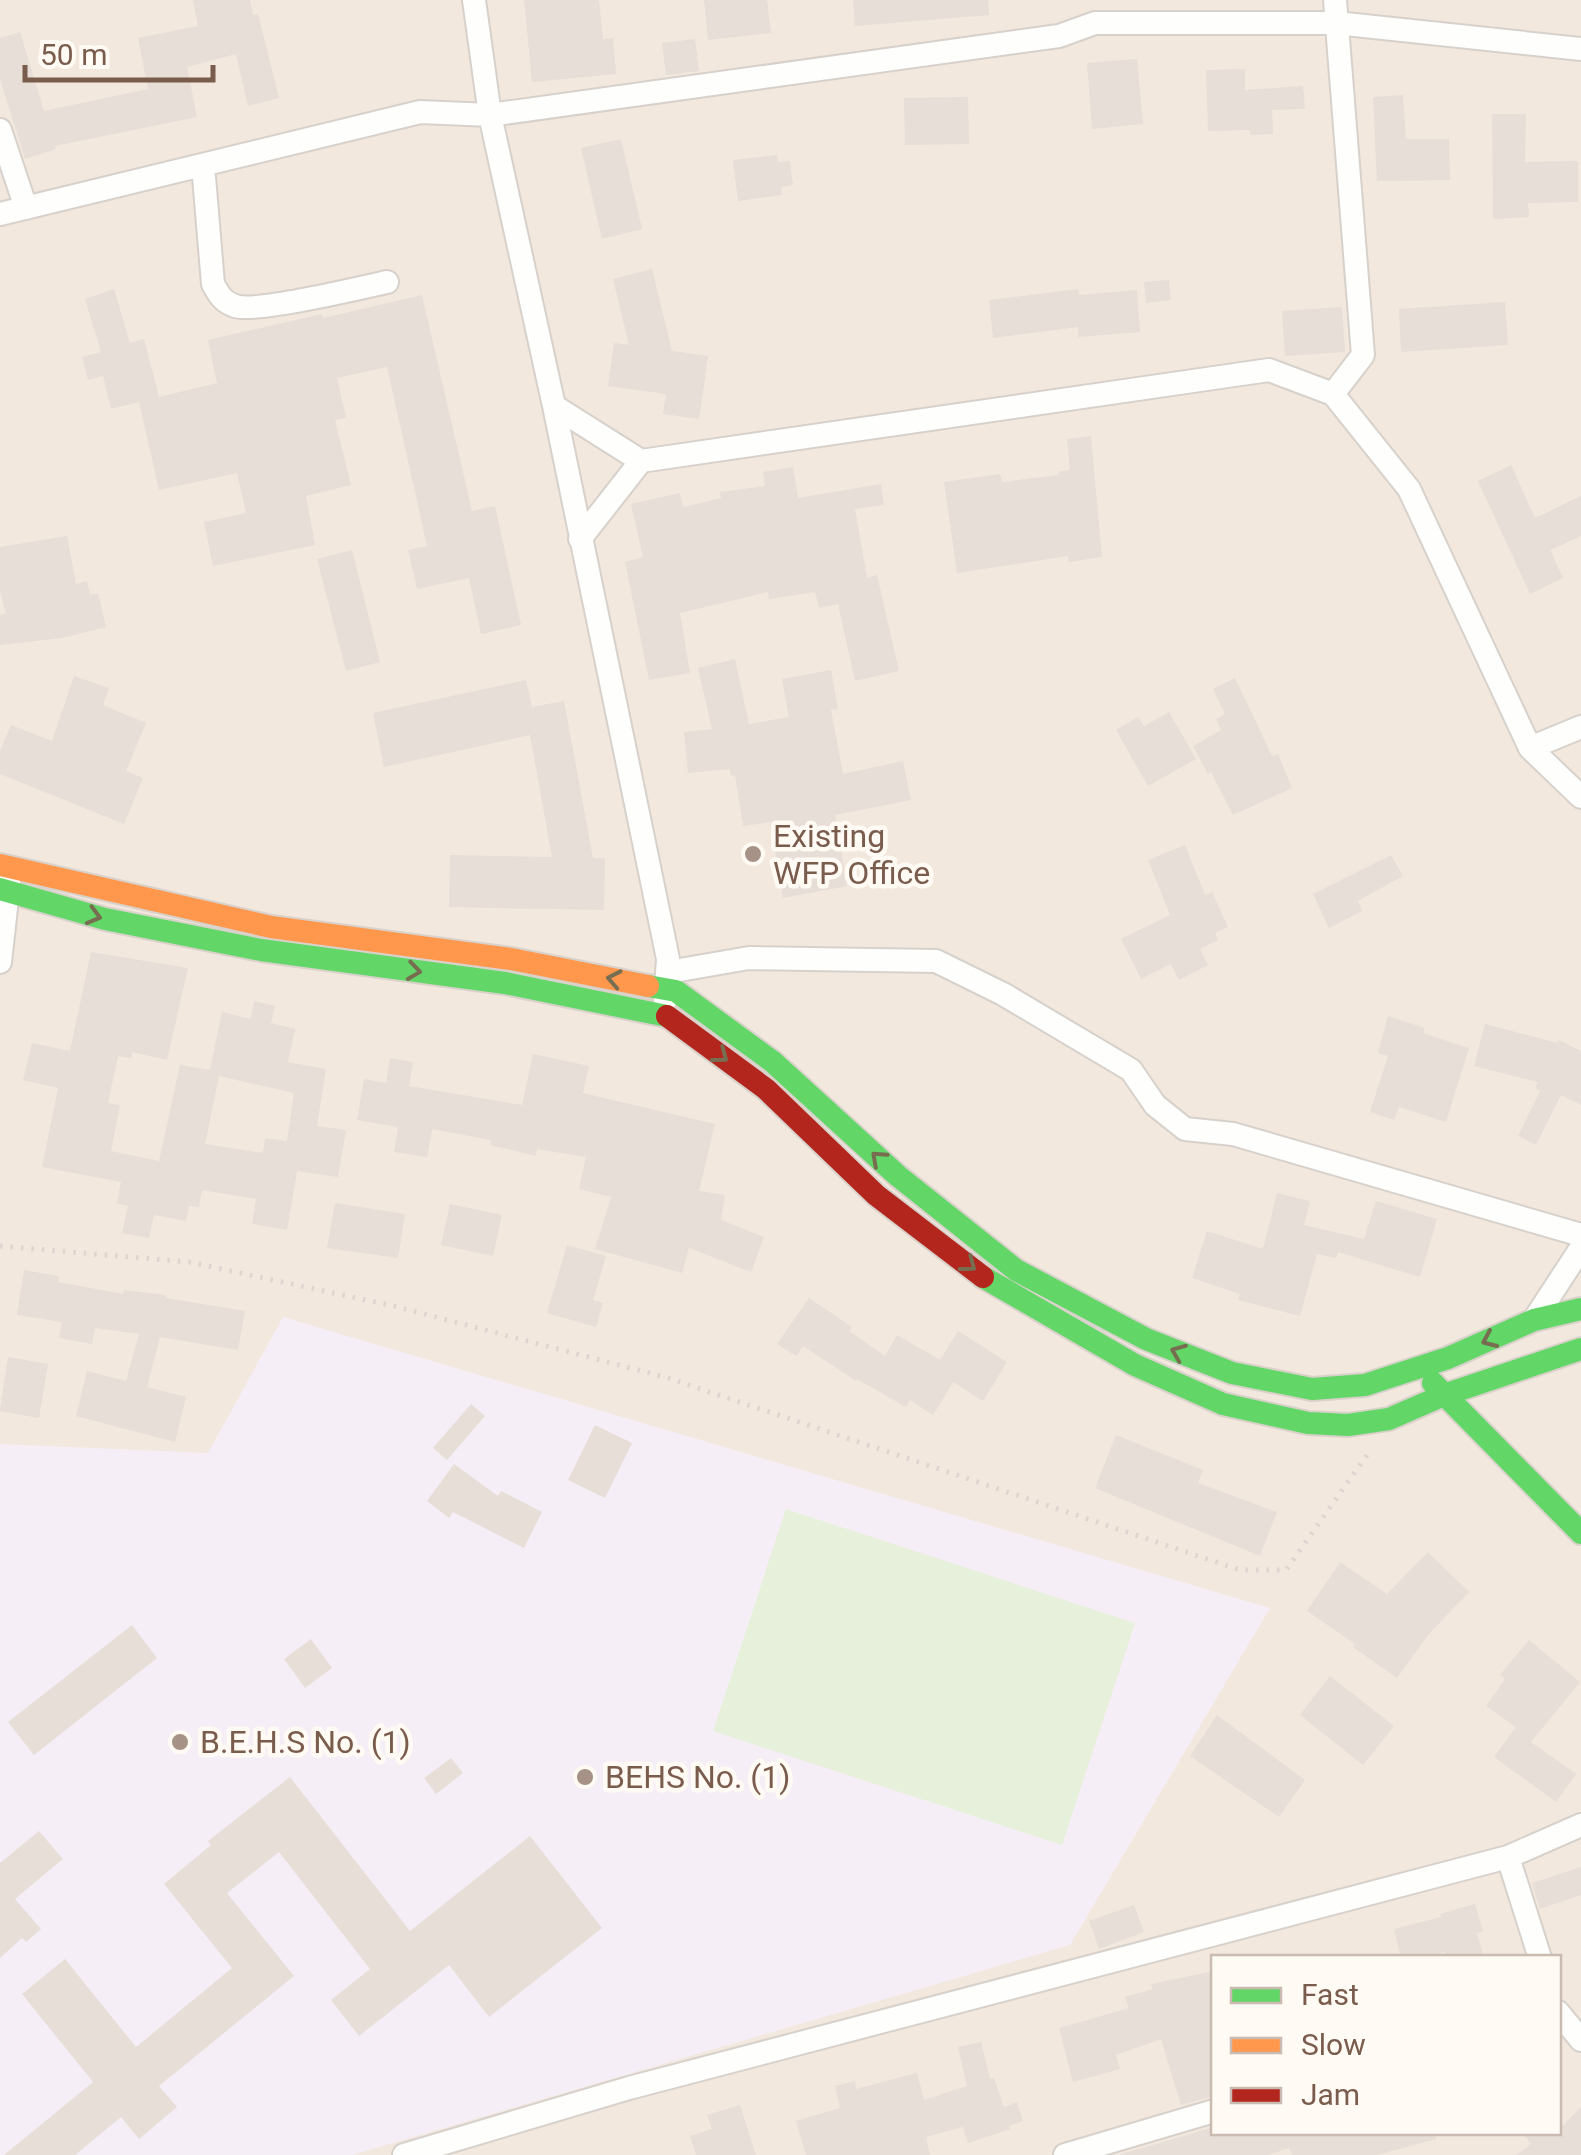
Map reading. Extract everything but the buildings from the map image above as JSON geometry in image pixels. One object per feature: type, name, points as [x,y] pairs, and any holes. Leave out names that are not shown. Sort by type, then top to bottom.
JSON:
[{"type":"main road","points":[[5,878],[271,928],[511,959],[676,991],[773,1062],[898,1176],[1016,1270],[1146,1338],[1232,1374],[1312,1389],[1366,1385],[1420,1368],[1534,1320],[1581,1309]]},
{"type":"main road","points":[[666,991],[876,1195],[997,1287],[1135,1365],[1223,1404],[1308,1424],[1389,1419],[1444,1395],[1581,1349]]},
{"type":"main road","points":[[1420,1368],[1581,1532]]},
{"type":"street","points":[[474,0],[490,116],[668,959],[666,991],[749,958],[936,962],[1003,994],[1131,1070],[1155,1105],[1185,1129],[1233,1134],[1581,1235]]},
{"type":"street","points":[[0,214],[420,112],[490,116],[1059,36],[1094,12],[1336,12],[1581,49]]},
{"type":"street","points":[[1333,394],[1363,355],[1336,12]]},
{"type":"street","points":[[0,130],[26,208]]},
{"type":"street","points":[[203,165],[213,284],[221,298],[238,308],[313,298],[387,282]]},
{"type":"street","points":[[554,406],[642,461],[1269,370],[1333,394],[1409,489],[1530,748],[1581,798]]},
{"type":"street","points":[[580,539],[642,461]]},
{"type":"street","points":[[1530,748],[1581,727]]},
{"type":"street","points":[[0,962],[5,878]]},
{"type":"street","points":[[1534,1320],[1581,1248]]},
{"type":"street","points":[[404,2155],[629,2088],[1508,1857],[1581,1825]]},
{"type":"street","points":[[1508,1857],[1539,1955]]},
{"type":"street","points":[[1561,2016],[1581,2040]]},
{"type":"street","points":[[1065,2155],[1211,2112]]},
{"type":"path","points":[[0,1246],[189,1262],[412,1311],[665,1378],[1240,1570],[1286,1570],[1323,1522],[1389,1419]]},
{"type":"shaded area","points":[[0,0],[1581,0],[1581,2155],[0,2155]]},
{"type":"shaded area","name":"BEHS No. (1)","points":[[283,1317],[1270,1608],[1070,1945],[352,2155],[0,2155],[0,1444],[208,1453]]},
{"type":"green space","points":[[786,1509],[1135,1623],[1062,1845],[713,1731]]},
{"type":"traffic: fast","points":[[0,889],[105,919],[261,950],[505,983],[667,1016]]},
{"type":"traffic: fast","points":[[648,986],[676,991],[773,1062],[898,1176],[1016,1270],[1146,1339],[1232,1373],[1312,1389],[1365,1385],[1448,1358],[1534,1320],[1581,1309]]},
{"type":"traffic: fast","points":[[983,1277],[1135,1365],[1223,1404],[1308,1423],[1348,1425],[1389,1419],[1444,1395],[1581,1349]]},
{"type":"traffic: fast","points":[[1433,1383],[1581,1533]]},
{"type":"traffic: slow","points":[[0,865],[271,927],[511,959],[648,986]]},
{"type":"traffic: jam","points":[[667,1016],[766,1089],[876,1195],[983,1277]]},
{"type":"place","name":"Existing WFP Office","points":[[753,854]]},
{"type":"place","name":"B.E.H.S No. (1)","points":[[180,1742]]},
{"type":"place","name":"BEHS No. (1)","points":[[585,1777]]}]
